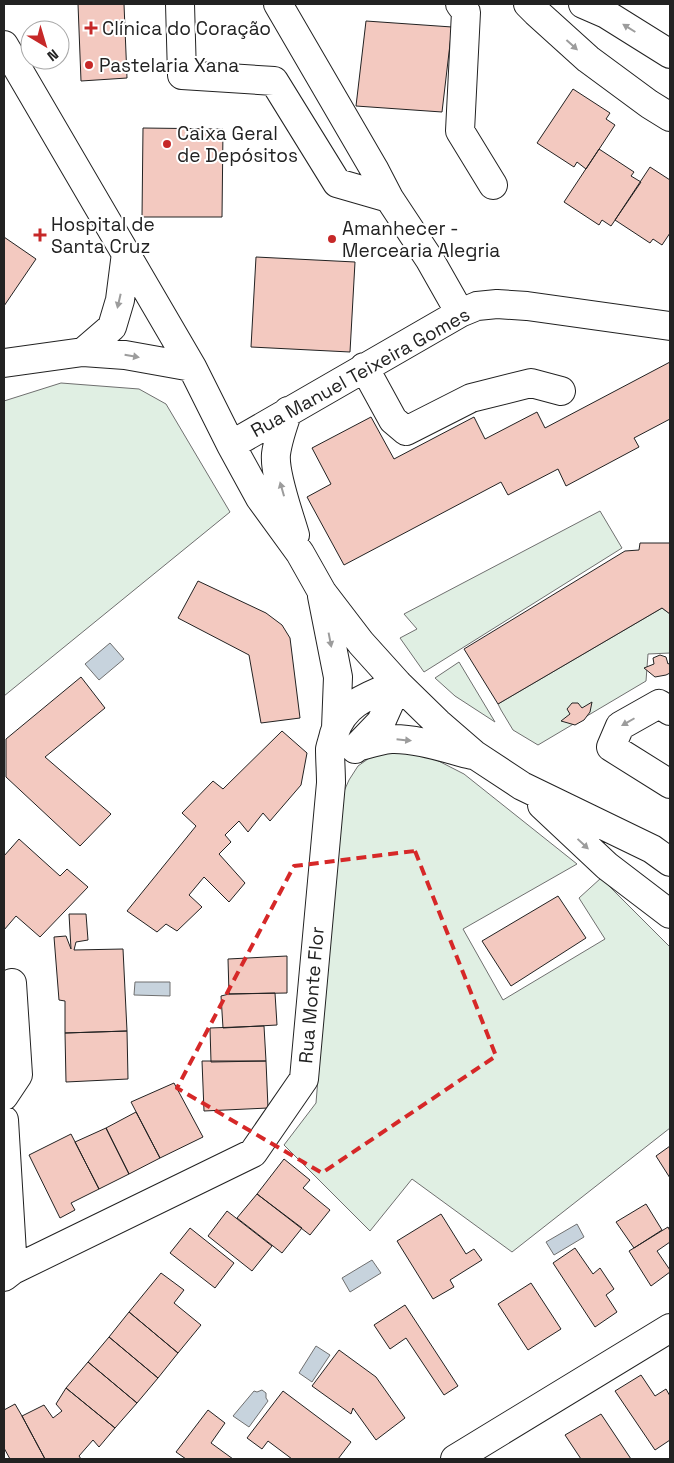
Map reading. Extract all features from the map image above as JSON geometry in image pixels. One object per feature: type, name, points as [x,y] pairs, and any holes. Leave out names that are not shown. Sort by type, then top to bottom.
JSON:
[{"type":"street","points":[[180,4],[182,75],[274,81],[337,183],[389,198]]},
{"type":"street","points":[[278,4],[389,198],[430,260],[460,313]]},
{"type":"street","points":[[460,4],[466,12],[460,131],[493,185]]},
{"type":"street","points":[[528,4],[588,59],[649,104],[670,117]]},
{"type":"street","points":[[583,4],[606,14],[670,54]]},
{"type":"street","points":[[4,44],[192,367],[260,498],[300,553],[322,592],[361,643],[398,684],[438,723],[475,755],[522,786],[664,852]]},
{"type":"street","points":[[83,352],[112,327],[120,300],[126,253]]},
{"type":"street","name":"Rua Manuel Teixeira Gomes","points":[[231,445],[364,367],[460,313],[478,306],[497,304],[527,306],[670,326]]},
{"type":"street","points":[[4,363],[83,352],[125,355],[192,367]]},
{"type":"street","points":[[364,367],[393,420],[406,431],[471,398],[531,383],[561,391]]},
{"type":"street","points":[[288,411],[276,456],[278,473],[300,553]]},
{"type":"street","points":[[322,592],[338,677],[336,728]]},
{"type":"street","points":[[336,728],[343,714],[356,703],[368,695],[398,684]]},
{"type":"street","points":[[331,783],[342,763],[381,722],[398,684]]},
{"type":"street","points":[[670,711],[658,704],[620,726],[611,747],[670,784]]},
{"type":"street","name":"Rua Monte Flor","points":[[8,1274],[253,1153],[304,1079],[331,783],[330,747],[336,728]]},
{"type":"street","points":[[356,748],[391,739],[411,741],[475,755]]},
{"type":"street","points":[[522,786],[607,866],[670,914]]},
{"type":"street","points":[[607,866],[670,878]]},
{"type":"street","points":[[4,1096],[18,1075],[12,983]]},
{"type":"street","points":[[4,1120],[8,1274]]},
{"type":"street","points":[[455,1459],[670,1328]]},
{"type":"highlighted area","points":[[415,851],[496,1056],[322,1173],[177,1088],[294,866]]},
{"type":"green space","points":[[61,383],[139,389],[166,404],[230,512],[4,696],[4,401]]},
{"type":"green space","points":[[600,511],[622,548],[424,672],[400,638],[417,629],[404,614]]},
{"type":"green space","points":[[662,608],[670,614],[670,653],[648,654],[646,681],[538,745],[513,730],[498,704]]},
{"type":"green space","points":[[459,662],[495,722],[455,696],[435,678]]},
{"type":"green space","points":[[382,749],[415,749],[464,774],[577,864],[463,929],[503,1000],[605,939],[579,898],[601,878],[670,947],[670,1128],[512,1252],[412,1179],[370,1231],[284,1145],[316,1103],[341,798],[358,766]]},
{"type":"shaded area","points":[[110,643],[124,659],[99,680],[85,664]]},
{"type":"shaded area","points":[[135,982],[170,982],[170,996],[134,995]]},
{"type":"shaded area","points":[[577,1224],[584,1237],[554,1255],[546,1242]]},
{"type":"shaded area","points":[[372,1260],[381,1273],[350,1292],[342,1278]]},
{"type":"shaded area","points":[[316,1346],[330,1355],[312,1382],[299,1373]]},
{"type":"shaded area","points":[[262,1390],[266,1393],[268,1401],[249,1427],[233,1416],[254,1391]]},
{"type":"building","points":[[78,4],[124,4],[127,78],[81,81]]},
{"type":"building","points":[[366,21],[452,27],[442,112],[356,106]]},
{"type":"building","points":[[573,89],[610,113],[606,119],[615,125],[586,169],[577,162],[574,167],[537,143]]},
{"type":"building","points":[[143,128],[223,129],[222,217],[142,217]]},
{"type":"building","points":[[599,149],[634,172],[631,176],[641,182],[611,226],[602,220],[599,225],[564,202]]},
{"type":"building","points":[[650,167],[670,180],[670,233],[662,245],[653,239],[650,243],[615,220]]},
{"type":"building","points":[[4,237],[36,259],[4,306]]},
{"type":"building","points":[[256,257],[355,262],[350,352],[251,347]]},
{"type":"building","points":[[670,362],[670,419],[634,438],[639,447],[566,486],[558,469],[508,495],[501,482],[344,565],[307,497],[331,484],[312,448],[371,417],[394,459],[474,417],[485,439],[537,412],[545,428]]},
{"type":"building","points":[[640,543],[670,543],[670,614],[662,608],[498,704],[464,649],[625,551],[639,550]]},
{"type":"building","points":[[198,581],[266,613],[282,625],[290,638],[300,718],[261,723],[249,655],[178,618]]},
{"type":"building","points":[[660,655],[666,657],[668,664],[670,663],[670,673],[655,677],[644,668],[654,664],[653,658]]},
{"type":"building","points":[[81,677],[105,708],[45,757],[111,814],[80,846],[6,777],[6,739]]},
{"type":"building","points":[[592,702],[590,712],[584,720],[575,725],[561,721],[570,714],[567,709],[572,703],[578,703],[582,708]]},
{"type":"building","points":[[282,731],[307,753],[301,785],[270,821],[263,813],[248,832],[239,821],[225,835],[231,842],[219,854],[245,883],[229,902],[204,877],[189,895],[202,907],[177,931],[166,924],[157,932],[127,911],[196,826],[182,813],[213,781],[223,789]]},
{"type":"building","points":[[19,839],[60,876],[67,869],[88,887],[40,937],[16,916],[4,930],[4,856]]},
{"type":"building","points":[[558,896],[586,938],[511,986],[482,941]]},
{"type":"building","points":[[69,914],[86,914],[88,940],[76,942],[74,950],[123,949],[127,1031],[65,1033],[65,1001],[59,1000],[54,937],[66,936],[71,949]]},
{"type":"building","points":[[287,956],[287,993],[229,994],[228,959]]},
{"type":"building","points":[[275,993],[277,1025],[223,1028],[221,996],[229,994]]},
{"type":"building","points":[[264,1026],[266,1061],[211,1062],[210,1028]]},
{"type":"building","points":[[127,1031],[128,1079],[66,1082],[65,1033]]},
{"type":"building","points":[[202,1061],[266,1061],[268,1108],[204,1111]]},
{"type":"building","points":[[174,1083],[203,1137],[160,1158],[131,1102]]},
{"type":"building","points":[[136,1112],[160,1158],[129,1174],[106,1128]]},
{"type":"building","points":[[106,1128],[129,1174],[99,1189],[75,1142]]},
{"type":"building","points":[[71,1134],[99,1189],[71,1203],[75,1210],[60,1218],[29,1155]]},
{"type":"building","points":[[670,1146],[670,1178],[656,1156]]},
{"type":"building","points":[[284,1159],[310,1180],[303,1188],[330,1210],[310,1235],[257,1194]]},
{"type":"building","points":[[257,1194],[302,1228],[282,1253],[237,1218]]},
{"type":"building","points":[[646,1204],[662,1230],[634,1248],[616,1222]]},
{"type":"building","points":[[227,1211],[272,1246],[252,1271],[208,1236]]},
{"type":"building","points":[[441,1214],[466,1254],[474,1249],[482,1260],[450,1280],[454,1287],[433,1299],[397,1241]]},
{"type":"building","points":[[668,1227],[670,1242],[657,1251],[670,1272],[651,1286],[629,1251]]},
{"type":"building","points":[[190,1228],[234,1263],[215,1288],[170,1253]]},
{"type":"building","points":[[575,1248],[593,1274],[600,1268],[614,1289],[606,1295],[617,1312],[595,1327],[553,1263]]},
{"type":"building","points":[[161,1273],[184,1290],[174,1303],[201,1325],[178,1353],[129,1312]]},
{"type":"building","points":[[531,1283],[561,1329],[528,1350],[498,1304]]},
{"type":"building","points":[[405,1305],[458,1386],[444,1395],[406,1338],[390,1349],[374,1325]]},
{"type":"building","points":[[129,1312],[178,1353],[158,1378],[109,1337]]},
{"type":"building","points":[[109,1337],[158,1378],[137,1403],[88,1362]]},
{"type":"building","points":[[339,1350],[376,1377],[405,1418],[376,1440],[353,1408],[351,1414],[312,1386]]},
{"type":"building","points":[[88,1362],[137,1403],[115,1428],[66,1388]]},
{"type":"building","points":[[641,1375],[655,1396],[666,1389],[670,1396],[670,1440],[655,1450],[615,1391]]},
{"type":"building","points":[[66,1388],[115,1428],[99,1447],[93,1440],[79,1456],[81,1459],[45,1459],[22,1416],[44,1405],[53,1418],[62,1411],[56,1404]]},
{"type":"building","points":[[283,1391],[351,1442],[338,1459],[292,1459],[268,1441],[262,1449],[247,1438]]},
{"type":"building","points":[[15,1404],[45,1459],[10,1459],[4,1448],[4,1410]]},
{"type":"building","points":[[208,1410],[225,1423],[211,1443],[233,1459],[186,1459],[176,1452]]},
{"type":"building","points":[[601,1414],[631,1459],[581,1459],[565,1435]]},
{"type":"place","name":"Clínica do Coração","points":[[91,28]]},
{"type":"place","name":"Pastelaria Xana","points":[[89,65]]},
{"type":"place","name":"Caixa Geral de Depósitos","points":[[167,144]]},
{"type":"place","name":"Hospital de Santa Cruz","points":[[40,235]]},
{"type":"place","name":"Amanhecer - Mercearia Alegria","points":[[332,239]]}]
